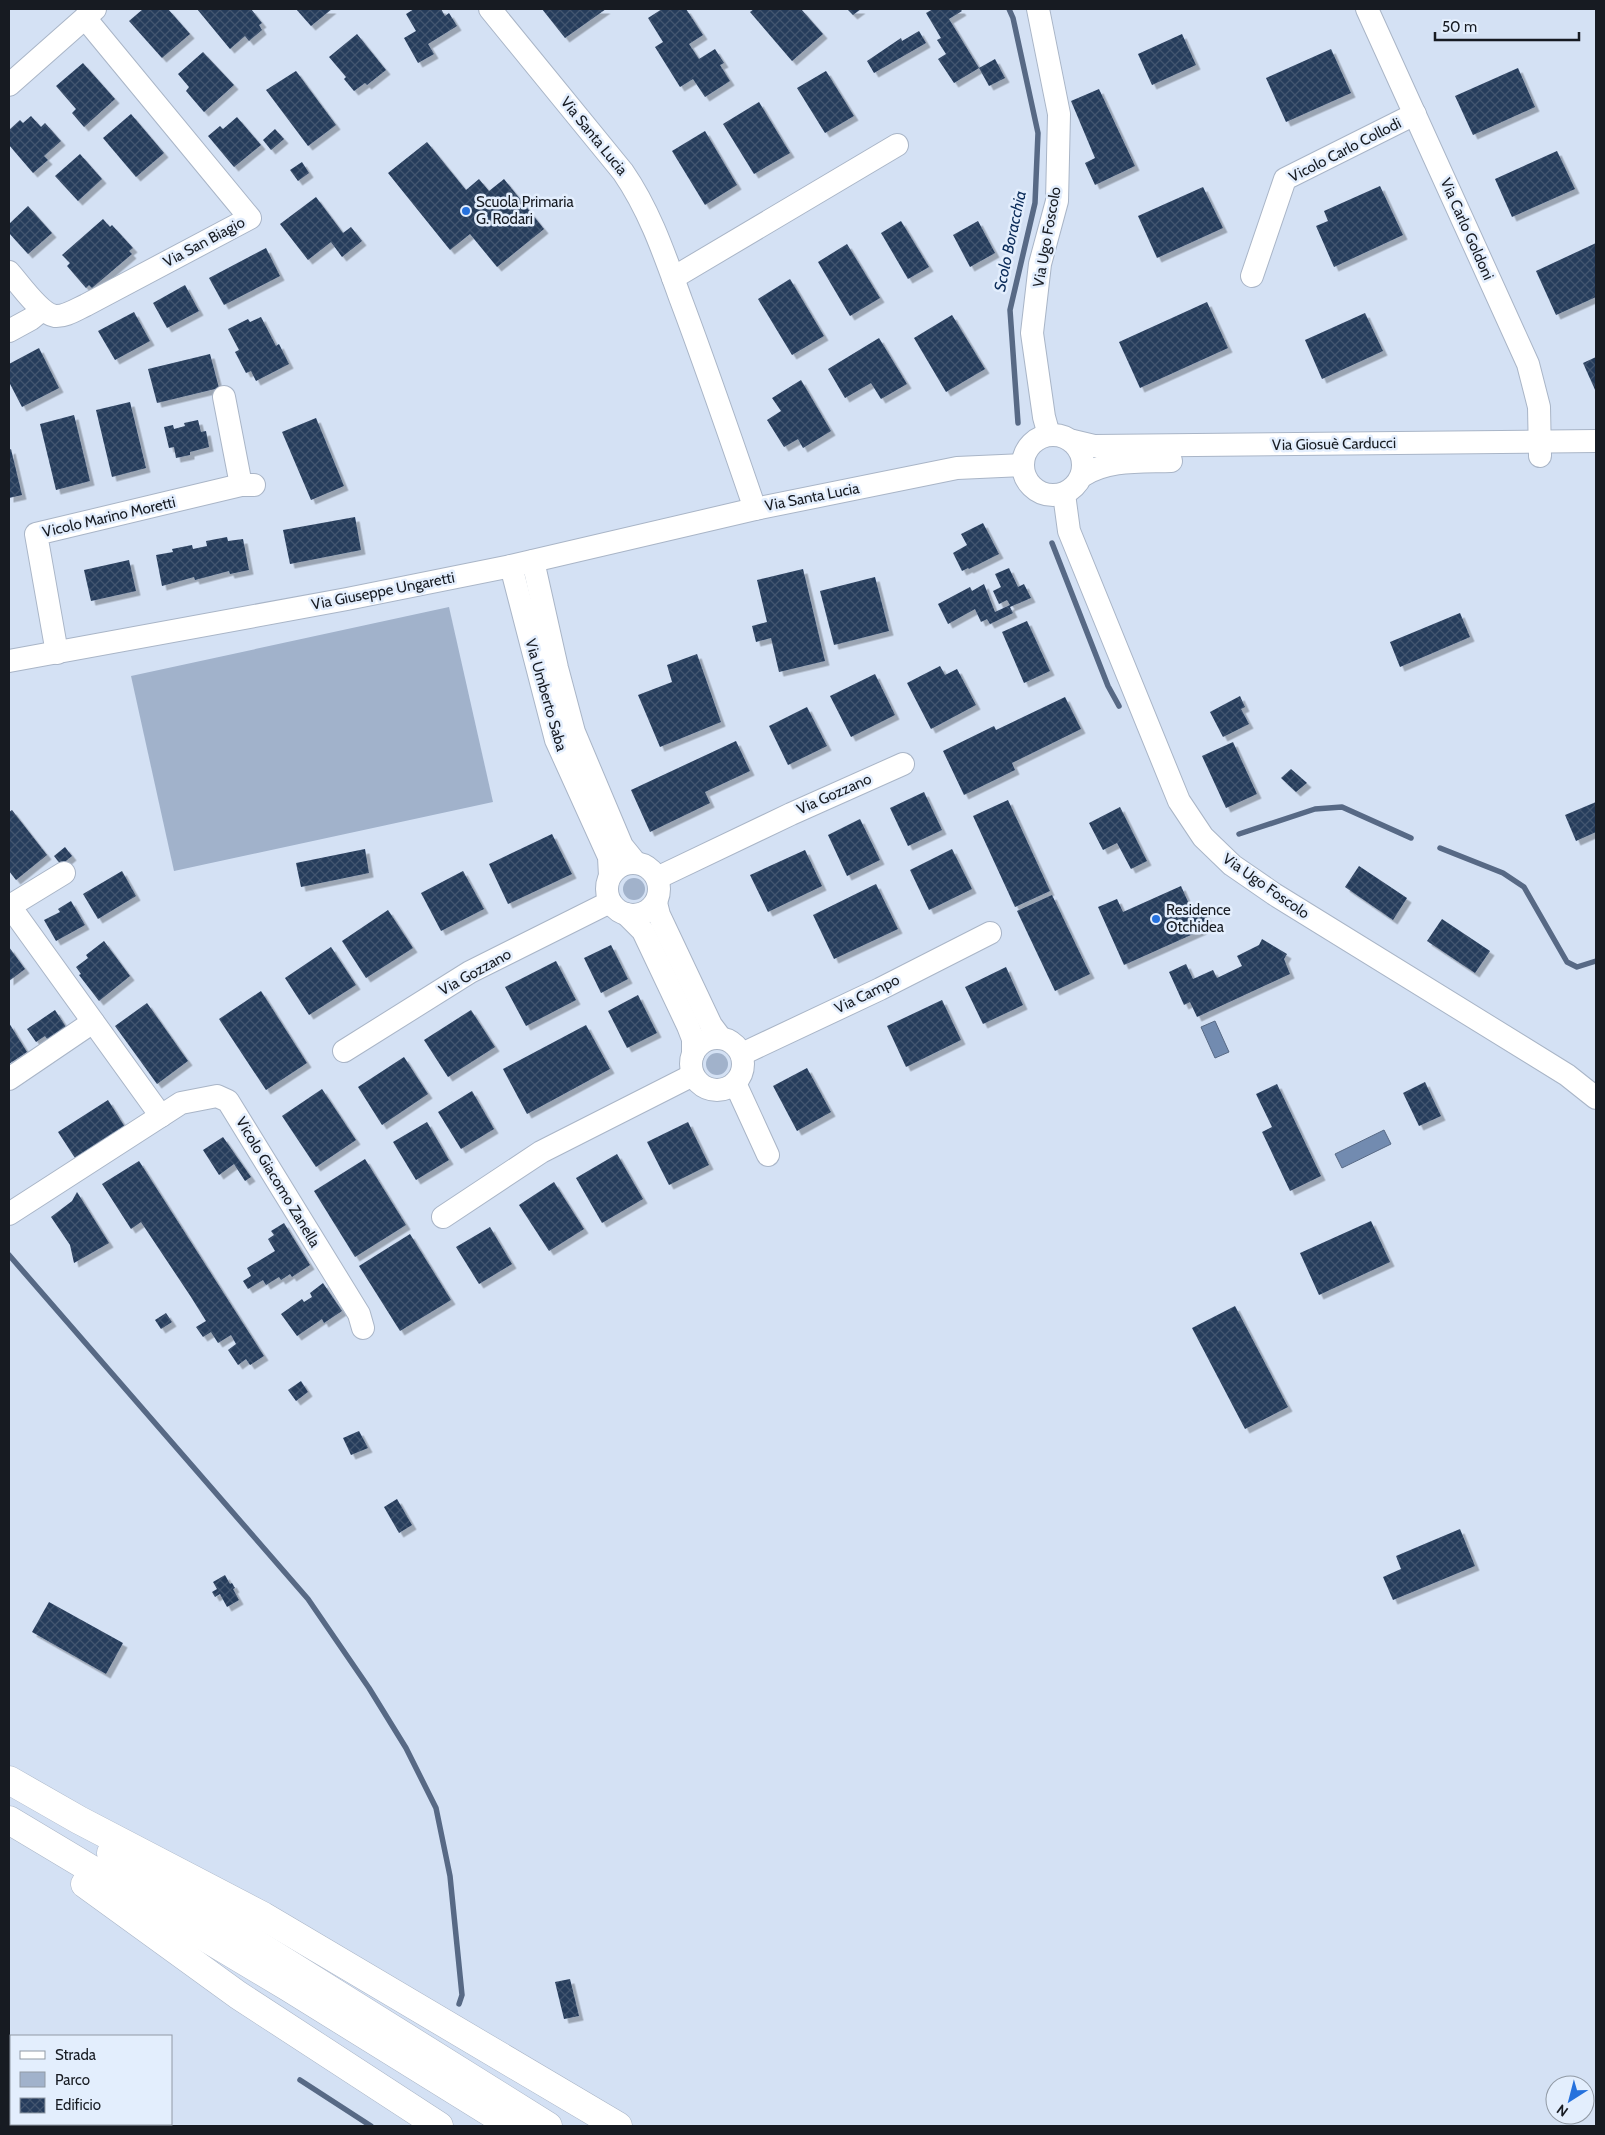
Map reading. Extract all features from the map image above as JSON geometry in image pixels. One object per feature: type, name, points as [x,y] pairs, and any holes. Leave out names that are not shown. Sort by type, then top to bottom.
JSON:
[{"type":"highway","points":[[9,1780],[79,1820],[263,1916],[618,2126]]},
{"type":"highway","points":[[9,1789],[548,2126]]},
{"type":"highway","points":[[9,1820],[279,1982],[512,2126]]},
{"type":"highway","points":[[9,1833],[57,1863],[238,1995],[439,2126]]},
{"type":"street","name":"Via Santa Lucia","points":[[490,9],[623,172],[639,196],[673,278],[755,509],[957,468],[1022,465]]},
{"type":"street","name":"Via Ugo Foscolo","points":[[1038,9],[1059,114],[1057,201],[1040,264],[1032,333],[1044,417],[1049,435]]},
{"type":"street","name":"Via Carlo Goldoni","points":[[1367,9],[1528,364],[1539,407],[1540,449]]},
{"type":"street","points":[[9,85],[90,13]]},
{"type":"street","name":"Via San Biagio","points":[[42,310],[54,316],[79,308],[250,218],[90,13]]},
{"type":"street","name":"Vicolo Carlo Collodi","points":[[1252,276],[1285,179],[1415,114]]},
{"type":"street","points":[[673,278],[897,145]]},
{"type":"street","points":[[9,272],[42,310],[31,319],[9,331]]},
{"type":"street","name":"Vicolo Marino Moretti","points":[[57,653],[36,534],[248,485],[224,397]]},
{"type":"street","points":[[1049,435],[1057,435],[1072,441],[1079,448],[1083,457],[1084,467],[1078,484],[1064,494],[1049,495],[1036,490],[1028,483],[1022,465],[1024,456],[1033,442],[1049,435]]},
{"type":"street","name":"Via Giosuè Carducci","points":[[1072,441],[1094,446],[1540,449],[1596,455]]},
{"type":"street","name":"Via Giosuè Carducci","points":[[1082,476],[1094,468],[1124,462],[1540,449],[1596,441]]},
{"type":"street","name":"Via Ugo Foscolo","points":[[1064,494],[1069,531],[1179,802],[1203,838],[1232,865],[1274,894],[1567,1075],[1596,1098]]},
{"type":"street","name":"Via Giuseppe Ungaretti","points":[[9,661],[347,599],[510,566],[755,509]]},
{"type":"street","name":"Via Umberto Saba","points":[[534,561],[556,668],[574,732],[622,846],[635,862]]},
{"type":"street","name":"Via Umberto Saba","points":[[510,566],[556,740],[610,857],[610,876]]},
{"type":"street","name":"Via Gozzano","points":[[658,878],[791,814],[903,764]]},
{"type":"street","points":[[635,862],[648,867],[658,878],[660,886],[656,903],[659,916],[711,1025],[720,1037],[734,1043],[742,1054],[742,1072],[735,1083],[724,1089],[715,1090],[699,1082],[693,1064],[693,1039],[643,931],[618,908],[608,893],[610,876],[621,866],[635,862]]},
{"type":"street","points":[[64,873],[9,906],[161,1116]]},
{"type":"street","points":[[618,908],[639,914],[646,912],[656,903]]},
{"type":"street","name":"Via Gozzano","points":[[344,1051],[470,972],[618,908]]},
{"type":"street","name":"Via Campo","points":[[742,1054],[880,989],[990,933]]},
{"type":"street","points":[[9,1078],[93,1022]]},
{"type":"street","points":[[443,1218],[541,1152],[693,1064],[704,1041],[720,1037]]},
{"type":"street","points":[[735,1083],[768,1155]]},
{"type":"street","name":"Vicolo Giacomo Zanella","points":[[9,1214],[181,1103],[217,1096],[228,1101],[359,1314],[363,1328]]},
{"type":"green space","points":[[449,607],[493,802],[174,871],[131,676]]},
{"type":"green space","points":[[634,878],[642,881],[645,889],[642,897],[634,900],[626,897],[623,889],[626,881]]},
{"type":"green space","points":[[717,1053],[725,1056],[728,1064],[725,1072],[717,1075],[709,1072],[706,1064],[709,1056]]},
{"type":"shaded area","points":[[1215,1021],[1229,1052],[1215,1058],[1201,1027]]},
{"type":"shaded area","points":[[1384,1130],[1391,1144],[1342,1168],[1335,1154]]},
{"type":"building","points":[[143,9],[168,9],[190,34],[162,58],[129,21]]},
{"type":"building","points":[[197,9],[251,9],[262,23],[259,25],[262,30],[249,41],[245,36],[230,49]]},
{"type":"building","points":[[296,9],[332,9],[311,26]]},
{"type":"building","points":[[414,9],[441,9],[445,16],[449,13],[457,26],[428,44],[434,54],[418,63],[404,38],[416,31],[406,14]]},
{"type":"building","points":[[542,9],[606,9],[565,38]]},
{"type":"building","points":[[662,9],[686,9],[703,35],[689,44],[699,59],[715,49],[724,63],[720,65],[730,81],[705,97],[693,79],[680,87],[655,47],[663,42],[648,18]]},
{"type":"building","points":[[754,9],[801,9],[823,34],[792,61],[750,12]]},
{"type":"building","points":[[847,9],[861,9],[853,15]]},
{"type":"building","points":[[933,9],[960,9],[962,11],[949,19],[979,68],[954,83],[938,59],[946,54],[937,40],[941,38],[926,13]]},
{"type":"building","points":[[919,31],[926,43],[874,73],[867,61],[901,38],[902,41]]},
{"type":"building","points":[[357,34],[386,70],[367,85],[365,83],[354,91],[344,79],[346,77],[329,57]]},
{"type":"building","points":[[1182,34],[1196,65],[1152,85],[1138,54]]},
{"type":"building","points":[[1331,49],[1351,93],[1286,122],[1266,78]]},
{"type":"building","points":[[203,52],[234,85],[204,112],[186,91],[189,87],[178,74]]},
{"type":"building","points":[[995,59],[1005,78],[989,86],[979,68]]},
{"type":"building","points":[[83,63],[115,99],[84,127],[72,113],[76,109],[56,86]]},
{"type":"building","points":[[1518,68],[1535,107],[1473,135],[1455,96]]},
{"type":"building","points":[[296,71],[336,125],[308,146],[266,90]]},
{"type":"building","points":[[826,71],[854,116],[825,133],[797,88]]},
{"type":"building","points":[[1099,89],[1135,166],[1095,185],[1085,163],[1095,158],[1071,101]]},
{"type":"building","points":[[759,102],[790,153],[754,174],[723,124]]},
{"type":"building","points":[[131,114],[164,153],[136,177],[103,138]]},
{"type":"building","points":[[31,116],[41,127],[45,123],[61,141],[44,156],[48,160],[33,173],[9,145],[9,130],[20,120],[23,123]]},
{"type":"building","points":[[237,117],[261,145],[234,167],[208,136],[220,126],[223,129]]},
{"type":"building","points":[[275,129],[284,139],[271,150],[263,140]]},
{"type":"building","points":[[705,131],[737,185],[705,205],[672,151]]},
{"type":"building","points":[[427,142],[466,190],[479,179],[489,191],[504,179],[544,229],[497,267],[470,234],[450,250],[388,173]]},
{"type":"building","points":[[1557,151],[1575,189],[1512,217],[1495,179]]},
{"type":"building","points":[[80,154],[102,179],[78,201],[55,176]]},
{"type":"building","points":[[302,162],[309,173],[298,181],[290,170]]},
{"type":"building","points":[[1380,186],[1403,235],[1334,267],[1316,226],[1328,221],[1324,211]]},
{"type":"building","points":[[1203,187],[1223,228],[1157,258],[1138,216]]},
{"type":"building","points":[[316,197],[343,233],[351,227],[362,241],[342,257],[331,242],[308,260],[280,224]]},
{"type":"building","points":[[28,206],[52,233],[28,254],[9,233],[9,224]]},
{"type":"building","points":[[103,219],[110,227],[112,225],[133,248],[129,251],[132,254],[92,288],[89,285],[86,288],[67,266],[70,263],[62,255]]},
{"type":"building","points":[[901,221],[929,267],[908,279],[881,233]]},
{"type":"building","points":[[978,221],[995,253],[970,267],[953,235]]},
{"type":"building","points":[[1596,243],[1596,297],[1556,315],[1536,271]]},
{"type":"building","points":[[847,244],[880,298],[850,316],[818,262]]},
{"type":"building","points":[[266,248],[280,276],[224,305],[209,278]]},
{"type":"building","points":[[790,279],[824,336],[792,355],[758,299]]},
{"type":"building","points":[[185,285],[199,311],[167,328],[153,303]]},
{"type":"building","points":[[1207,302],[1228,348],[1140,388],[1119,342]]},
{"type":"building","points":[[134,312],[150,341],[115,360],[98,331]]},
{"type":"building","points":[[1365,313],[1383,351],[1322,379],[1305,340]]},
{"type":"building","points":[[952,315],[985,369],[946,392],[914,338]]},
{"type":"building","points":[[261,317],[276,346],[279,344],[289,364],[256,381],[251,371],[246,373],[235,352],[239,350],[228,329],[248,319],[250,322]]},
{"type":"building","points":[[879,338],[907,384],[881,399],[871,383],[845,398],[828,369]]},
{"type":"building","points":[[39,348],[59,388],[22,407],[9,382],[9,364]]},
{"type":"building","points":[[210,354],[219,388],[157,403],[148,369]]},
{"type":"building","points":[[1596,357],[1596,392],[1583,363]]},
{"type":"building","points":[[801,380],[831,431],[803,448],[798,439],[784,447],[767,420],[781,411],[772,398]]},
{"type":"building","points":[[130,402],[146,468],[112,477],[96,410]]},
{"type":"building","points":[[74,415],[90,481],[56,490],[40,424]]},
{"type":"building","points":[[316,418],[344,486],[311,500],[282,432]]},
{"type":"building","points":[[198,420],[201,432],[206,431],[209,447],[190,452],[190,455],[176,458],[174,447],[169,448],[164,427],[173,425],[174,429],[185,426],[184,423]]},
{"type":"building","points":[[11,449],[22,495],[9,498],[9,450]]},
{"type":"building","points":[[355,517],[361,550],[290,564],[283,530]]},
{"type":"building","points":[[983,523],[999,554],[962,571],[953,553],[967,545],[961,534]]},
{"type":"building","points":[[227,537],[228,541],[243,539],[249,570],[230,574],[229,571],[195,580],[194,577],[162,586],[156,555],[173,552],[172,549],[192,545],[193,549],[207,546],[206,541]]},
{"type":"building","points":[[129,560],[136,591],[91,601],[84,570]]},
{"type":"building","points":[[1009,568],[1018,587],[1024,584],[1031,598],[1010,607],[1013,613],[990,624],[987,619],[981,622],[975,609],[948,624],[938,604],[970,587],[972,591],[984,584],[995,612],[1010,605],[1007,600],[999,604],[993,591],[1001,587],[995,574]]},
{"type":"building","points":[[803,569],[825,661],[779,672],[771,638],[756,642],[752,626],[767,622],[757,580]]},
{"type":"building","points":[[875,577],[889,631],[834,645],[820,591]]},
{"type":"building","points":[[1460,613],[1470,637],[1400,667],[1390,642]]},
{"type":"building","points":[[1027,621],[1050,671],[1024,683],[1002,632]]},
{"type":"building","points":[[697,654],[721,722],[660,747],[638,695],[672,682],[667,665]]},
{"type":"building","points":[[940,666],[945,675],[957,669],[976,705],[931,729],[907,683]]},
{"type":"building","points":[[875,674],[895,715],[851,737],[830,696]]},
{"type":"building","points":[[1240,696],[1245,707],[1241,709],[1249,724],[1223,737],[1210,712]]},
{"type":"building","points":[[1065,697],[1081,729],[1012,763],[1015,770],[964,795],[943,751],[994,726],[996,730]]},
{"type":"building","points":[[807,707],[827,746],[788,765],[769,726]]},
{"type":"building","points":[[736,741],[750,771],[705,792],[710,803],[650,832],[631,790]]},
{"type":"building","points":[[1233,742],[1257,794],[1226,808],[1202,756]]},
{"type":"building","points":[[1291,769],[1307,783],[1296,792],[1281,778]]},
{"type":"building","points":[[924,792],[942,830],[908,846],[890,808]]},
{"type":"building","points":[[1008,800],[1050,891],[1015,907],[973,816]]},
{"type":"building","points":[[1596,802],[1596,832],[1576,841],[1565,815]]},
{"type":"building","points":[[1120,807],[1147,861],[1131,869],[1117,843],[1103,850],[1089,823]]},
{"type":"building","points":[[12,810],[47,855],[16,880],[9,871],[9,812]]},
{"type":"building","points":[[860,819],[880,860],[847,876],[828,835]]},
{"type":"building","points":[[552,834],[572,874],[508,904],[489,864]]},
{"type":"building","points":[[65,847],[72,856],[61,865],[54,856]]},
{"type":"building","points":[[365,849],[369,873],[301,887],[296,863]]},
{"type":"building","points":[[952,849],[972,889],[929,910],[910,870]]},
{"type":"building","points":[[805,850],[822,886],[768,912],[750,875]]},
{"type":"building","points":[[1359,866],[1407,898],[1393,920],[1345,887]]},
{"type":"building","points":[[122,871],[136,896],[98,919],[83,894]]},
{"type":"building","points":[[463,871],[484,909],[441,931],[421,893]]},
{"type":"building","points":[[876,884],[898,929],[834,959],[813,915]]},
{"type":"building","name":"Residence Otchidea","points":[[1181,886],[1193,913],[1203,908],[1211,926],[1124,965],[1098,907],[1117,899],[1123,912]]},
{"type":"building","points":[[1052,895],[1090,974],[1055,991],[1017,911]]},
{"type":"building","points":[[71,901],[85,925],[56,941],[44,920],[60,912],[58,909]]},
{"type":"building","points":[[388,910],[413,948],[366,978],[342,941]]},
{"type":"building","points":[[1442,919],[1490,951],[1475,973],[1427,941]]},
{"type":"building","points":[[1262,939],[1287,954],[1284,959],[1290,974],[1197,1017],[1190,1002],[1184,1005],[1169,972],[1186,964],[1193,979],[1213,970],[1217,978],[1242,966],[1237,956],[1259,945]]},
{"type":"building","points":[[104,941],[130,976],[99,1001],[79,975],[81,974],[76,967],[88,958],[86,955]]},
{"type":"building","points":[[611,945],[628,979],[601,993],[584,958]]},
{"type":"building","points":[[9,947],[25,969],[9,981]]},
{"type":"building","points":[[331,947],[356,985],[309,1015],[285,978]]},
{"type":"building","points":[[556,961],[576,1000],[526,1026],[505,987]]},
{"type":"building","points":[[1006,967],[1023,1005],[983,1024],[965,987]]},
{"type":"building","points":[[261,991],[307,1063],[266,1090],[219,1019]]},
{"type":"building","points":[[638,995],[657,1033],[627,1048],[608,1011]]},
{"type":"building","points":[[942,1000],[961,1040],[906,1067],[887,1026]]},
{"type":"building","points":[[147,1003],[188,1061],[157,1084],[115,1026]]},
{"type":"building","points":[[55,1010],[68,1030],[50,1043],[45,1036],[36,1042],[27,1029]]},
{"type":"building","points":[[471,1010],[495,1047],[448,1077],[424,1040]]},
{"type":"building","points":[[9,1023],[27,1052],[9,1064]]},
{"type":"building","points":[[586,1025],[610,1069],[527,1114],[503,1069]]},
{"type":"building","points":[[404,1057],[428,1094],[382,1125],[358,1087]]},
{"type":"building","points":[[807,1068],[831,1112],[797,1131],[773,1086]]},
{"type":"building","points":[[1425,1082],[1441,1116],[1419,1126],[1403,1093]]},
{"type":"building","points":[[1277,1084],[1321,1176],[1290,1191],[1262,1132],[1272,1127],[1256,1094]]},
{"type":"building","points":[[322,1089],[356,1140],[316,1167],[282,1116]]},
{"type":"building","points":[[472,1091],[494,1129],[461,1149],[438,1112]]},
{"type":"building","points":[[108,1100],[125,1127],[75,1158],[58,1132]]},
{"type":"building","points":[[427,1122],[449,1160],[416,1180],[393,1142]]},
{"type":"building","points":[[688,1122],[709,1165],[669,1185],[647,1142]]},
{"type":"building","points":[[223,1137],[251,1177],[245,1181],[234,1164],[219,1175],[203,1150]]},
{"type":"building","points":[[617,1154],[643,1199],[602,1223],[576,1178]]},
{"type":"building","points":[[365,1159],[406,1225],[355,1257],[314,1191]]},
{"type":"building","points":[[139,1161],[264,1356],[250,1365],[246,1359],[238,1365],[228,1350],[236,1344],[231,1335],[218,1343],[211,1332],[203,1337],[196,1327],[206,1321],[191,1297],[141,1222],[131,1229],[102,1184]]},
{"type":"building","points":[[554,1182],[584,1229],[549,1251],[519,1205]]},
{"type":"building","points":[[77,1192],[109,1243],[74,1263],[70,1245],[51,1217],[72,1201]]},
{"type":"building","points":[[1371,1221],[1390,1262],[1319,1295],[1300,1253]]},
{"type":"building","points":[[284,1223],[310,1265],[292,1277],[290,1274],[281,1280],[279,1277],[266,1285],[263,1280],[248,1289],[243,1281],[251,1276],[247,1268],[275,1251],[268,1239],[274,1235],[271,1231]]},
{"type":"building","points":[[490,1227],[512,1264],[479,1284],[456,1247]]},
{"type":"building","points":[[410,1234],[451,1300],[400,1331],[359,1266]]},
{"type":"building","points":[[323,1283],[342,1311],[324,1323],[322,1319],[297,1336],[281,1314],[302,1299],[304,1302],[312,1297],[310,1293]]},
{"type":"building","points":[[1235,1306],[1288,1407],[1245,1429],[1192,1328]]},
{"type":"building","points":[[166,1313],[172,1322],[161,1329],[155,1320]]},
{"type":"building","points":[[301,1381],[308,1392],[296,1401],[288,1390]]},
{"type":"building","points":[[359,1431],[368,1448],[351,1455],[343,1438]]},
{"type":"building","points":[[397,1499],[412,1525],[399,1533],[384,1507]]},
{"type":"building","points":[[1460,1529],[1475,1566],[1393,1600],[1383,1577],[1401,1569],[1396,1556]]},
{"type":"building","points":[[225,1575],[230,1584],[232,1583],[235,1588],[233,1589],[239,1600],[227,1607],[220,1594],[215,1597],[212,1592],[217,1589],[213,1582]]},
{"type":"building","points":[[49,1602],[123,1643],[106,1674],[32,1632]]},
{"type":"building","points":[[570,1979],[579,2016],[564,2019],[555,1982]]},
{"type":"waterway","name":"Scolo Boracchia","points":[[1009,9],[1013,18],[1038,133],[1035,203],[1010,310],[1018,423]]},
{"type":"waterway","name":"Scolo Boracchia","points":[[1052,543],[1108,686],[1119,706]]},
{"type":"waterway","name":"Scolo Boracchia","points":[[1239,834],[1315,809],[1342,807],[1411,838]]},
{"type":"waterway","name":"Scolo Boracchia","points":[[1440,848],[1503,873],[1524,887],[1567,962],[1577,967],[1596,961]]},
{"type":"waterway","points":[[9,1255],[308,1599],[369,1688],[406,1748],[436,1808],[450,1876],[462,1995],[459,2004]]},
{"type":"waterway","points":[[300,2080],[371,2126]]},
{"type":"place","name":"Scuola Primaria G. Rodari","points":[[466,211]]},
{"type":"place","name":"Residence Otchidea","points":[[1156,919]]}]
